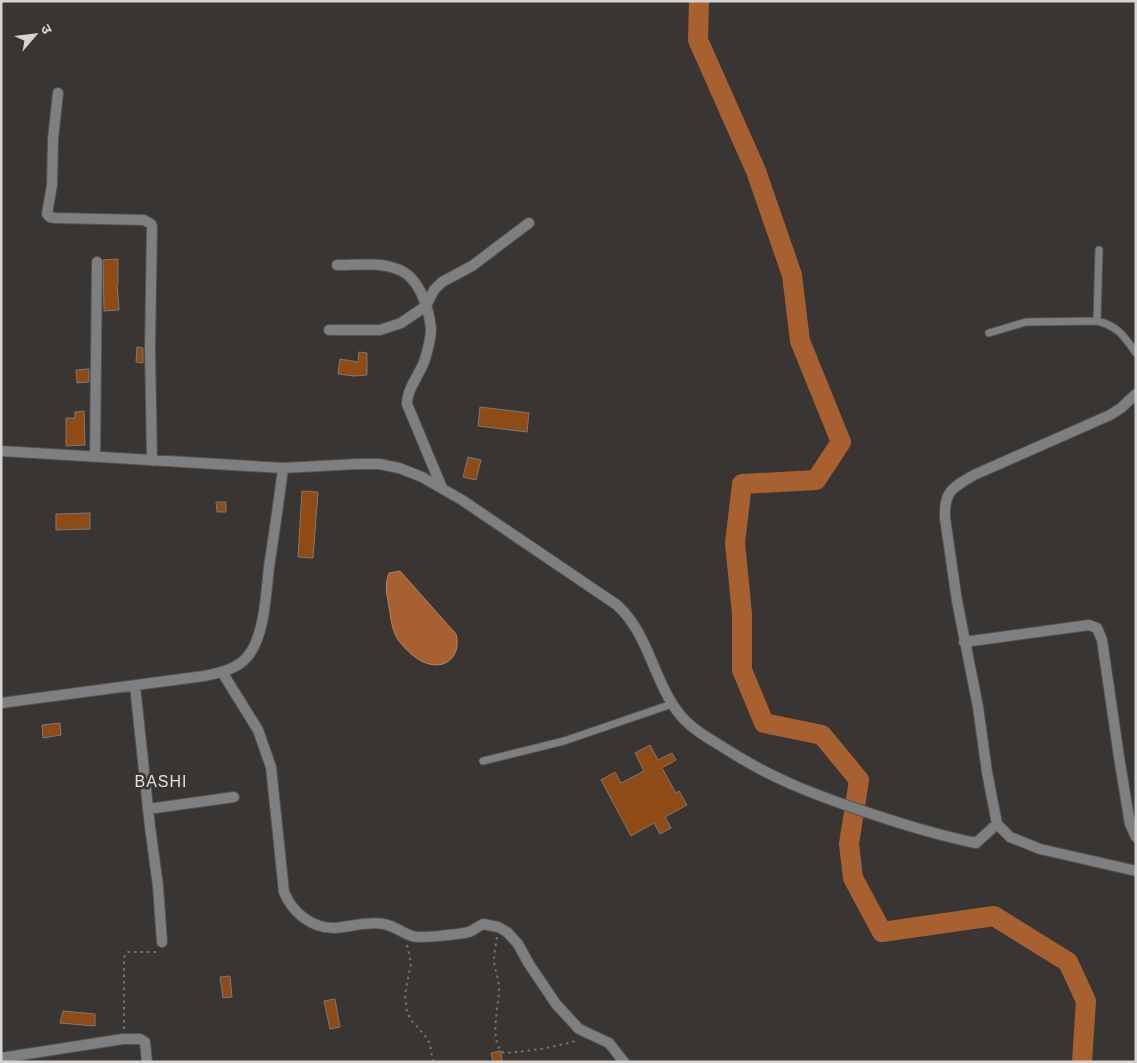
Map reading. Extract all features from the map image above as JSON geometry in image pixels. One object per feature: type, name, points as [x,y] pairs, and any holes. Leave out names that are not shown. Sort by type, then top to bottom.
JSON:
[{"type":"street","points":[[58,93],[53,139],[52,185],[47,214],[55,218],[144,220],[152,228],[150,350],[152,461]]},
{"type":"street","points":[[329,330],[390,328],[410,318],[426,306],[434,290],[442,282],[479,261],[529,223]]},
{"type":"street","points":[[95,456],[98,262]]},
{"type":"street","points":[[337,265],[386,266],[398,269],[412,278],[419,289],[426,306],[431,331],[425,361],[407,397],[406,404],[442,488]]},
{"type":"street","points":[[1136,394],[1110,415],[974,475],[951,490],[946,497],[944,506],[964,642],[978,707],[987,772],[997,824],[1010,837],[1040,849],[1136,871]]},
{"type":"street","points":[[1,451],[283,468],[379,464],[399,468],[422,477],[442,488],[618,605],[628,614],[637,627],[660,682],[672,704],[693,728],[751,765],[783,782],[821,797],[887,820],[939,835],[976,843],[997,824]]},
{"type":"street","points":[[1,703],[135,686],[222,672],[237,666],[248,656],[255,644],[260,629],[283,468]]},
{"type":"street","points":[[964,642],[1089,624],[1097,628],[1102,640],[1118,758],[1130,824],[1136,837]]},
{"type":"street","points":[[222,672],[258,730],[266,749],[271,767],[284,892],[288,903],[294,911],[303,918],[325,927],[383,924],[394,926],[413,937],[424,938],[470,932],[483,924],[498,926],[507,932],[518,944],[556,1004],[579,1029],[609,1043],[624,1062]]},
{"type":"street","points":[[135,686],[158,886],[162,942]]},
{"type":"street","points":[[148,809],[234,797]]},
{"type":"street","points":[[1,1058],[123,1039],[140,1039],[145,1042],[147,1062]]},
{"type":"lane","points":[[1097,321],[1099,250]]},
{"type":"lane","points":[[989,333],[1026,322],[1097,321],[1108,324],[1118,330],[1136,353]]},
{"type":"lane","points":[[483,761],[564,741],[672,704]]},
{"type":"path","points":[[498,926],[494,960],[499,992],[496,1013],[500,1051],[504,1053],[561,1045],[592,1035]]},
{"type":"path","points":[[404,933],[411,963],[405,994],[408,1012],[411,1020],[430,1044],[434,1062]]},
{"type":"path","points":[[123,1039],[124,957],[128,952],[132,951],[155,952],[162,947],[162,942]]},
{"type":"shaded area","points":[[400,571],[456,634],[457,647],[455,653],[452,658],[443,664],[429,664],[416,658],[402,644],[393,629],[386,586],[389,573]]},
{"type":"building","points":[[118,259],[119,310],[104,311],[103,260]]},
{"type":"building","points":[[137,347],[143,348],[143,363],[136,362]]},
{"type":"building","points":[[359,352],[367,353],[367,375],[338,374],[340,359],[358,362]]},
{"type":"building","points":[[89,369],[89,382],[77,383],[76,370]]},
{"type":"building","points":[[480,407],[529,413],[527,432],[478,426]]},
{"type":"building","points":[[84,411],[85,445],[66,446],[66,418],[75,418],[75,412]]},
{"type":"building","points":[[468,457],[481,460],[476,480],[463,477]]},
{"type":"building","points":[[302,491],[318,492],[313,558],[298,557]]},
{"type":"building","points":[[216,502],[226,502],[226,512],[217,512]]},
{"type":"building","points":[[90,513],[90,529],[56,530],[56,514]]},
{"type":"building","points":[[60,723],[61,735],[43,738],[42,725]]},
{"type":"building","points":[[650,745],[658,760],[672,753],[676,760],[662,768],[676,793],[679,791],[687,805],[665,817],[671,828],[660,834],[654,823],[631,836],[601,780],[615,772],[621,783],[644,771],[635,753]]},
{"type":"building","points":[[230,976],[232,997],[223,998],[220,977]]},
{"type":"building","points":[[335,999],[340,1027],[330,1029],[324,1001]]},
{"type":"building","points":[[63,1011],[95,1014],[95,1026],[60,1023]]},
{"type":"building","points":[[501,1051],[502,1062],[493,1062],[491,1053]]},
{"type":"waterway","points":[[699,1],[698,40],[756,171],[792,275],[800,341],[841,442],[816,480],[742,484],[735,543],[742,614],[742,670],[764,723],[822,735],[859,780],[849,844],[853,878],[882,932],[994,916],[1068,962],[1086,1001],[1082,1062]]},
{"type":"district","name":"BASHI","points":[[161,781]]}]
